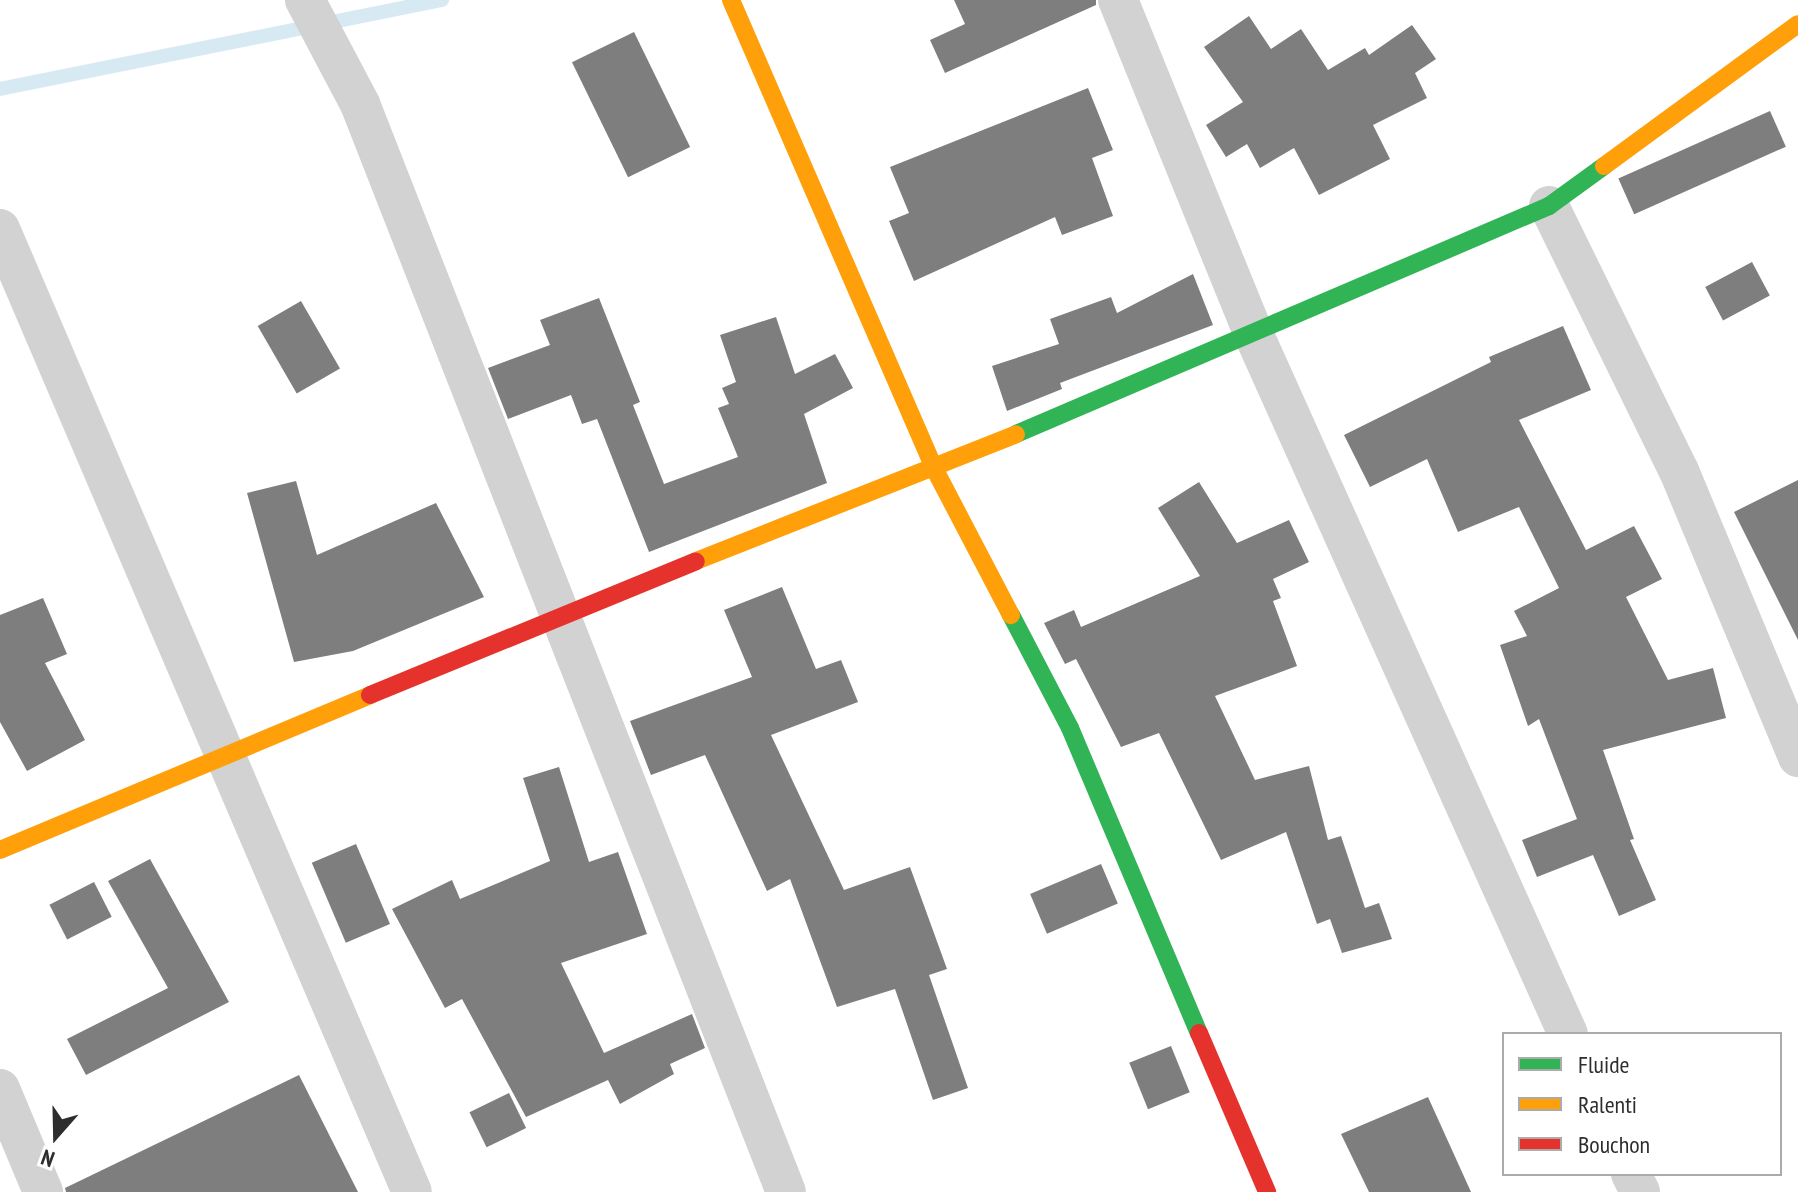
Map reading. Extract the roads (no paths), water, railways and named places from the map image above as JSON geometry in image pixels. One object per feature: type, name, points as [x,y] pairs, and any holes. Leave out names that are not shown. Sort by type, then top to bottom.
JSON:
[{"type":"street","points":[[305,0],[360,104],[786,1192]]},
{"type":"street","points":[[731,0],[934,468],[1070,728],[1267,1192]]},
{"type":"street","points":[[1118,0],[1254,335],[1567,1032]]},
{"type":"street","points":[[0,850],[559,617],[934,468],[1254,335],[1549,206],[1798,24]]},
{"type":"street","points":[[1549,206],[1679,471],[1798,757]]},
{"type":"street","points":[[0,229],[412,1192]]},
{"type":"street","points":[[0,1089],[43,1192]]},
{"type":"waterway","points":[[0,89],[442,0]]}]
